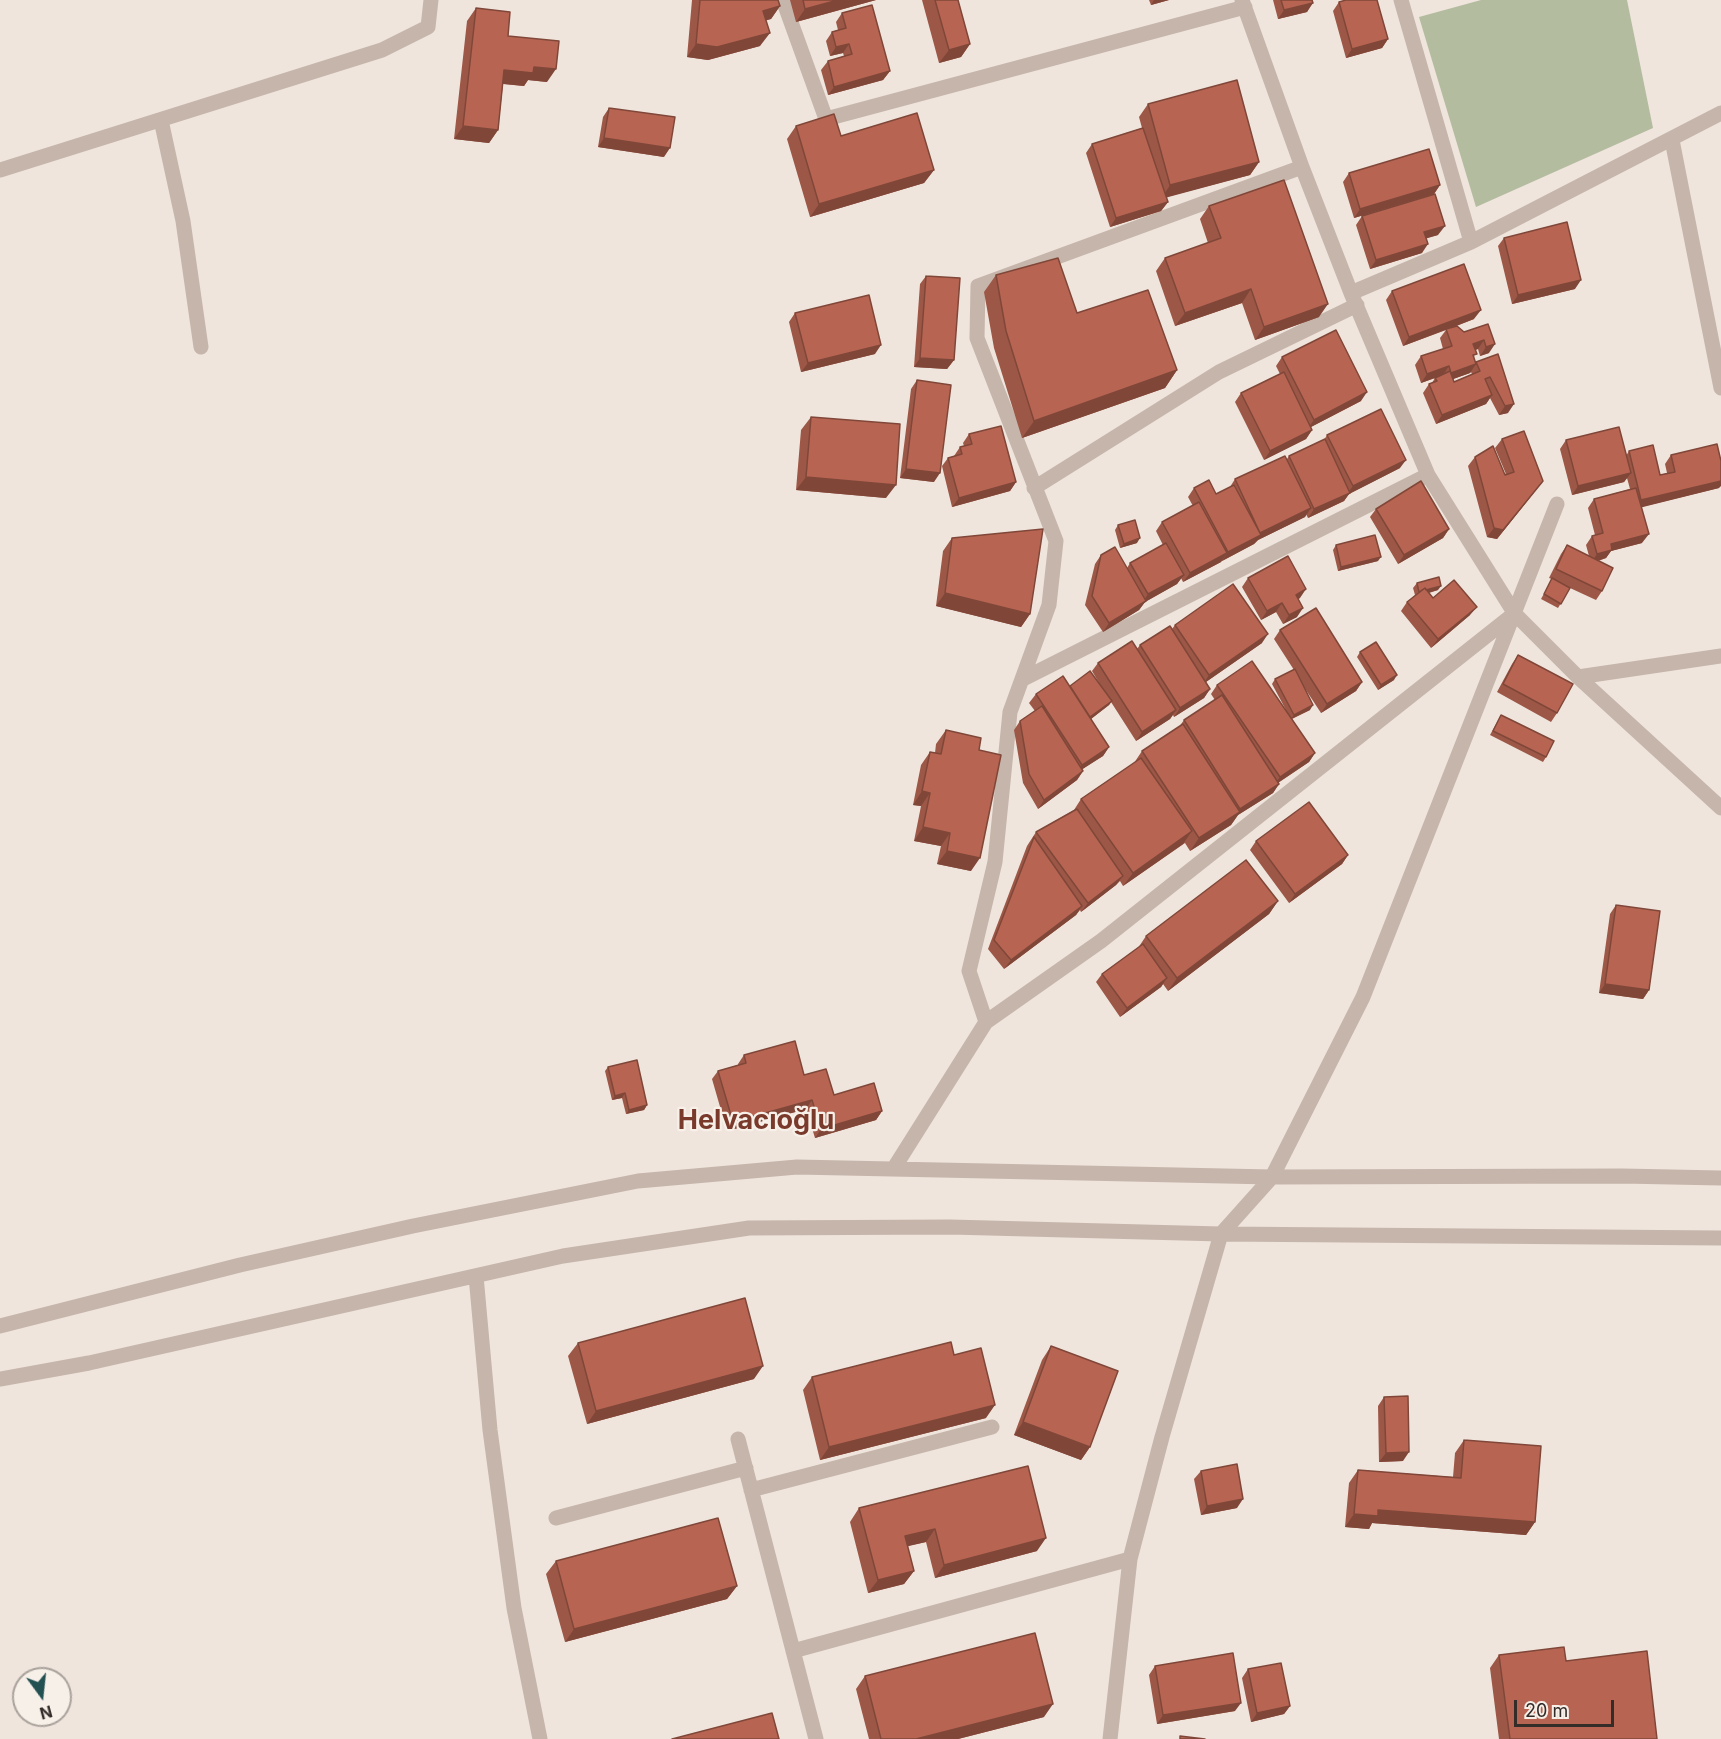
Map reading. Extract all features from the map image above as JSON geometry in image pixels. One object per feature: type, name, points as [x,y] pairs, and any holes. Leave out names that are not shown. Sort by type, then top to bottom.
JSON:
[{"type":"street","points":[[0,170],[382,50],[428,27],[431,0]]},
{"type":"street","points":[[783,0],[826,119],[1244,3],[1302,167],[1354,299],[1428,475],[1515,614],[1578,676],[1721,808]]},
{"type":"street","points":[[1401,0],[1471,242]]},
{"type":"street","points":[[1034,488],[1219,372],[1354,299],[1471,242],[1721,113]]},
{"type":"street","points":[[161,120],[183,221],[201,347]]},
{"type":"street","points":[[1672,140],[1721,388]]},
{"type":"street","points":[[986,1022],[969,971],[994,862],[1010,712],[1049,605],[1056,541],[977,338],[978,286],[1302,167]]},
{"type":"street","points":[[1023,679],[1428,475]]},
{"type":"street","points":[[1110,1739],[1130,1559],[1162,1437],[1221,1234],[1272,1177],[1363,997],[1557,504]]},
{"type":"street","points":[[894,1168],[986,1022],[1101,941],[1515,614]]},
{"type":"street","points":[[1578,676],[1721,656]]},
{"type":"street","points":[[0,1326],[252,1262],[413,1226],[638,1181],[797,1167],[1272,1177],[1721,1178]]},
{"type":"street","points":[[0,1379],[89,1363],[562,1256],[749,1228],[950,1227],[1221,1234],[1721,1238]]},
{"type":"street","points":[[476,1276],[490,1430],[509,1574],[523,1659],[540,1739]]},
{"type":"street","points":[[752,1490],[992,1427]]},
{"type":"street","points":[[738,1439],[816,1739]]},
{"type":"street","points":[[556,1518],[746,1468]]},
{"type":"street","points":[[793,1651],[1130,1559]]},
{"type":"green space","points":[[1481,0],[1627,0],[1653,128],[1476,207],[1419,17]]},
{"type":"building","points":[[700,0],[778,0],[780,6],[763,11],[770,33],[717,47],[696,44]]},
{"type":"building","points":[[803,0],[838,0],[805,9]]},
{"type":"building","points":[[935,0],[958,0],[970,44],[949,50]]},
{"type":"building","points":[[1281,0],[1312,0],[1313,3],[1284,10]]},
{"type":"building","points":[[1377,0],[1388,39],[1352,49],[1339,2]]},
{"type":"building","points":[[872,5],[890,71],[834,87],[828,61],[852,54],[849,44],[836,47],[832,32],[846,28],[842,13]]},
{"type":"building","points":[[476,8],[510,12],[508,36],[559,41],[556,69],[534,67],[533,73],[504,70],[498,130],[463,126]]},
{"type":"building","points":[[1237,80],[1259,162],[1170,185],[1148,104]]},
{"type":"building","points":[[609,108],[675,117],[670,148],[604,138]]},
{"type":"building","points":[[917,113],[934,170],[819,204],[796,126],[834,114],[841,136]]},
{"type":"building","points":[[1143,128],[1168,202],[1116,218],[1092,144]]},
{"type":"building","points":[[1429,149],[1440,185],[1360,209],[1349,173]]},
{"type":"building","points":[[1284,180],[1328,304],[1264,327],[1251,289],[1185,313],[1165,258],[1221,238],[1209,206]]},
{"type":"building","points":[[1435,194],[1445,226],[1424,232],[1428,244],[1376,260],[1362,216]]},
{"type":"building","points":[[1567,222],[1581,280],[1518,295],[1504,238]]},
{"type":"building","points":[[1058,258],[1077,313],[1148,290],[1177,370],[1034,421],[1006,331],[996,275]]},
{"type":"building","points":[[1464,264],[1481,310],[1409,337],[1392,291]]},
{"type":"building","points":[[926,276],[960,278],[954,360],[920,358]]},
{"type":"building","points":[[869,295],[881,345],[808,363],[795,313]]},
{"type":"building","points":[[1488,324],[1495,344],[1486,347],[1484,340],[1473,344],[1477,354],[1473,355],[1476,364],[1451,373],[1449,366],[1427,374],[1421,356],[1452,346],[1446,329],[1457,326],[1464,332]]},
{"type":"building","points":[[1336,330],[1367,392],[1314,420],[1282,357]]},
{"type":"building","points":[[1498,354],[1514,404],[1505,406],[1490,377],[1485,379],[1492,395],[1442,415],[1429,384],[1437,381],[1435,378],[1450,371],[1454,382],[1480,371],[1476,362]]},
{"type":"building","points":[[1284,372],[1312,430],[1270,451],[1241,393]]},
{"type":"building","points":[[917,380],[951,385],[940,473],[906,469]]},
{"type":"building","points":[[1381,409],[1406,460],[1353,486],[1327,435]]},
{"type":"building","points":[[811,417],[900,424],[896,485],[806,477]]},
{"type":"building","points":[[1001,426],[1016,482],[959,498],[948,458],[962,454],[960,447],[972,444],[969,434]]},
{"type":"building","points":[[1619,427],[1631,473],[1578,486],[1566,440]]},
{"type":"building","points":[[1524,431],[1543,481],[1503,530],[1494,528],[1475,457],[1493,446],[1505,475],[1514,472],[1502,439]]},
{"type":"building","points":[[1325,439],[1350,493],[1314,509],[1289,456]]},
{"type":"building","points":[[1717,444],[1721,461],[1721,481],[1641,500],[1629,451],[1653,445],[1660,475],[1675,472],[1671,455]]},
{"type":"building","points":[[1285,456],[1311,508],[1260,533],[1235,479]]},
{"type":"building","points":[[1209,480],[1216,494],[1234,485],[1261,535],[1228,552],[1194,488]]},
{"type":"building","points":[[1421,481],[1449,529],[1404,555],[1376,509]]},
{"type":"building","points":[[1636,488],[1649,534],[1611,544],[1612,550],[1597,554],[1592,536],[1603,533],[1594,499]]},
{"type":"building","points":[[1199,502],[1227,553],[1190,573],[1162,522]]},
{"type":"building","points":[[1135,520],[1140,538],[1124,544],[1118,525]]},
{"type":"building","points":[[1043,529],[1030,614],[945,593],[952,538]]},
{"type":"building","points":[[1375,535],[1381,557],[1341,567],[1336,545]]},
{"type":"building","points":[[1166,543],[1184,575],[1148,594],[1130,563]]},
{"type":"building","points":[[1567,545],[1613,568],[1602,591],[1556,569]]},
{"type":"building","points":[[1115,547],[1146,601],[1109,623],[1092,596],[1101,555]]},
{"type":"building","points":[[1288,556],[1306,589],[1296,595],[1303,608],[1289,615],[1282,603],[1267,611],[1248,578]]},
{"type":"building","points":[[1439,577],[1441,586],[1426,590],[1425,588],[1419,592],[1417,583]]},
{"type":"building","points":[[1552,578],[1570,588],[1561,604],[1544,594]]},
{"type":"building","points":[[1454,580],[1477,607],[1438,639],[1407,602],[1425,588],[1433,598]]},
{"type":"building","points":[[1233,584],[1268,634],[1209,675],[1175,625]]},
{"type":"building","points":[[1316,608],[1362,682],[1327,704],[1280,630]]},
{"type":"building","points":[[1170,626],[1210,689],[1180,708],[1140,645]]},
{"type":"building","points":[[1132,641],[1176,710],[1142,732],[1098,663]]},
{"type":"building","points":[[1376,642],[1397,675],[1381,685],[1360,652]]},
{"type":"building","points":[[1518,655],[1573,684],[1557,713],[1503,684]]},
{"type":"building","points":[[1252,661],[1315,753],[1280,777],[1217,685]]},
{"type":"building","points":[[1295,669],[1313,705],[1294,715],[1275,679]]},
{"type":"building","points":[[1090,671],[1112,701],[1090,717],[1070,686]]},
{"type":"building","points":[[1063,676],[1109,747],[1082,765],[1036,694]]},
{"type":"building","points":[[1222,695],[1279,784],[1240,809],[1184,720]]},
{"type":"building","points":[[1042,706],[1083,771],[1044,800],[1029,774],[1020,721]]},
{"type":"building","points":[[1501,715],[1554,741],[1546,757],[1493,731]]},
{"type":"building","points":[[1183,724],[1240,812],[1199,838],[1142,751]]},
{"type":"building","points":[[946,730],[981,738],[979,750],[1001,755],[980,858],[947,851],[950,833],[923,827],[930,793],[922,791],[930,752],[941,754]]},
{"type":"building","points":[[1141,758],[1192,831],[1133,873],[1081,799]]},
{"type":"building","points":[[1309,802],[1348,855],[1295,894],[1256,841]]},
{"type":"building","points":[[1077,809],[1123,876],[1088,903],[1036,832]]},
{"type":"building","points":[[1034,837],[1082,906],[1011,960],[994,940]]},
{"type":"building","points":[[1246,860],[1278,901],[1177,978],[1146,936]]},
{"type":"building","points":[[1616,905],[1660,911],[1649,990],[1605,984]]},
{"type":"building","points":[[1143,944],[1167,978],[1127,1008],[1102,974]]},
{"type":"building","points":[[795,1041],[804,1075],[826,1069],[834,1095],[874,1083],[882,1111],[821,1129],[812,1100],[733,1122],[718,1071],[746,1063],[744,1055]]},
{"type":"building","points":[[637,1060],[647,1105],[629,1110],[625,1093],[615,1096],[608,1067]]},
{"type":"building","points":[[745,1298],[763,1366],[596,1411],[578,1343]]},
{"type":"building","points":[[951,1342],[954,1355],[981,1348],[995,1405],[829,1447],[812,1377]]},
{"type":"building","points":[[1051,1346],[1118,1371],[1090,1447],[1023,1422]]},
{"type":"building","points":[[1408,1396],[1409,1452],[1386,1453],[1384,1397]]},
{"type":"building","points":[[1464,1440],[1541,1446],[1535,1522],[1378,1510],[1378,1516],[1354,1514],[1358,1470],[1461,1478]]},
{"type":"building","points":[[1237,1464],[1243,1499],[1207,1506],[1201,1471]]},
{"type":"building","points":[[1028,1466],[1046,1538],[944,1565],[935,1529],[905,1536],[914,1571],[878,1580],[859,1508]]},
{"type":"building","points":[[718,1518],[737,1586],[574,1629],[556,1561]]},
{"type":"building","points":[[1035,1633],[1053,1704],[916,1739],[881,1739],[865,1676]]},
{"type":"building","points":[[1564,1647],[1566,1661],[1647,1651],[1657,1739],[1510,1739],[1499,1655]]},
{"type":"building","points":[[1233,1653],[1241,1703],[1163,1715],[1155,1666]]},
{"type":"building","points":[[1281,1663],[1290,1706],[1257,1713],[1248,1669]]},
{"type":"building","points":[[772,1713],[779,1739],[672,1739]]},
{"type":"building","points":[[1180,1736],[1205,1739],[1180,1739]]},
{"type":"district","name":"Helvacıoğlu","points":[[756,1121]]}]
